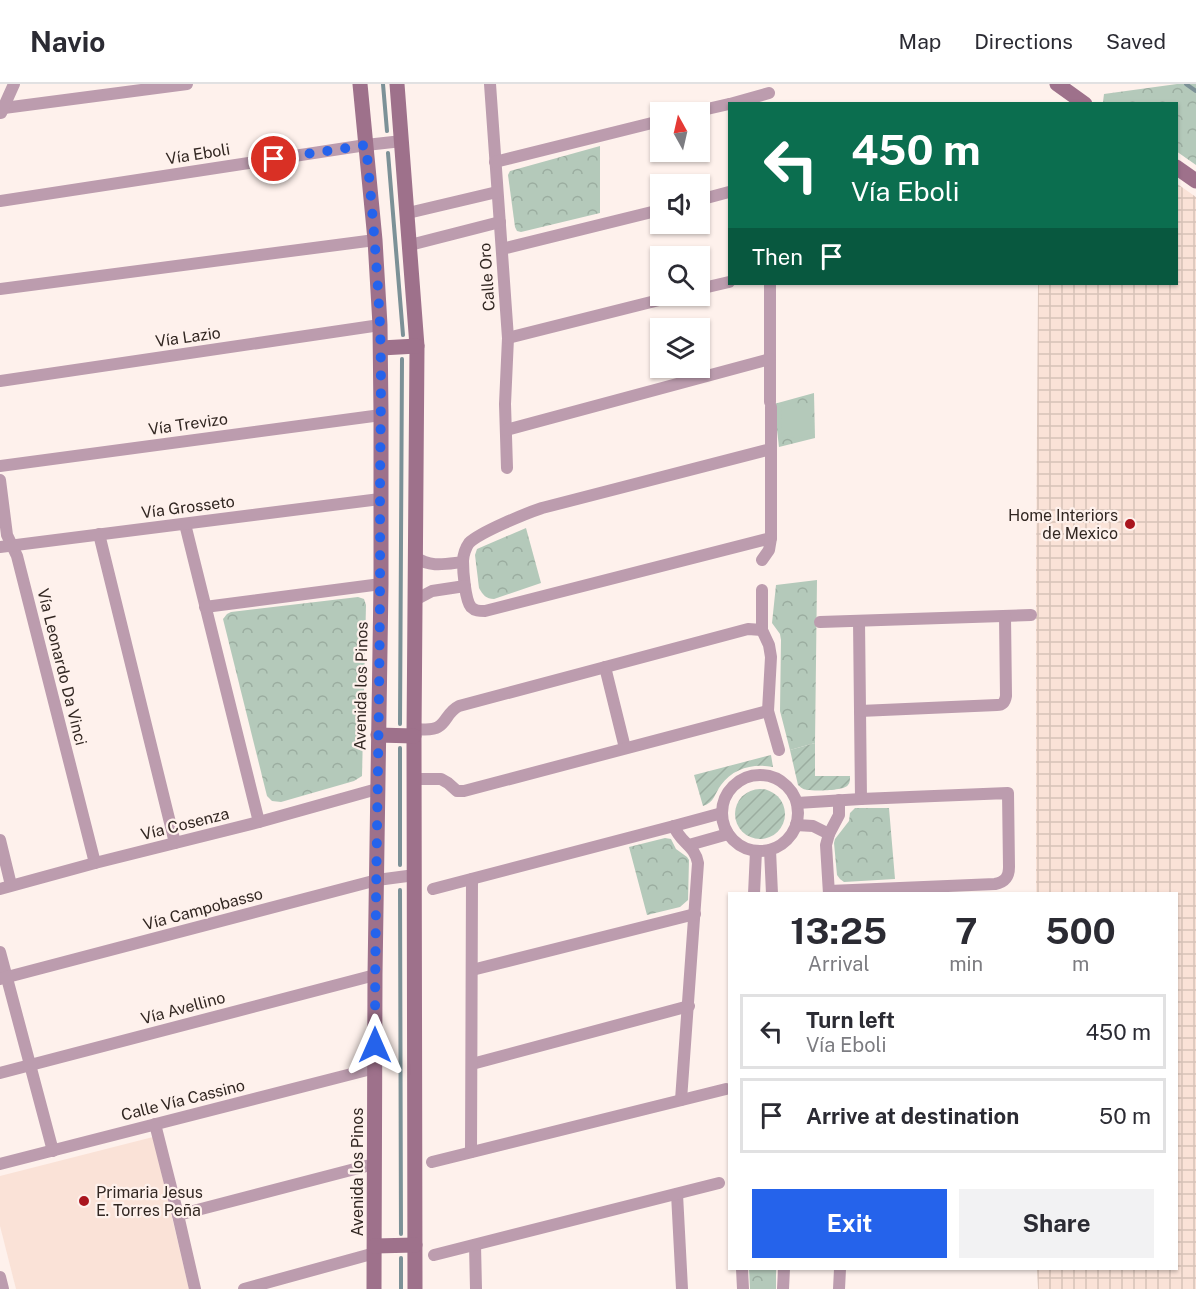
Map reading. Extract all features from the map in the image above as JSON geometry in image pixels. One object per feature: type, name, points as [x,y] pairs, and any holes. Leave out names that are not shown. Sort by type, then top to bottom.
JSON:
[{"type":"street","points":[[2,111],[14,84]]},
{"type":"street","points":[[2,111],[187,84]]},
{"type":"street","name":"Avenida los Pinos","points":[[360,84],[375,240],[381,348],[374,1289]]},
{"type":"street","points":[[397,84],[417,346],[414,733],[415,1289]]},
{"type":"street","name":"Calle Oro","points":[[490,84],[508,338],[507,468]]},
{"type":"street","points":[[1057,84],[1082,95]]},
{"type":"street","points":[[737,102],[769,94]]},
{"type":"street","points":[[710,108],[728,104]]},
{"type":"street","points":[[495,162],[650,123]]},
{"type":"street","name":"Vía Eboli","points":[[0,201],[402,141]]},
{"type":"street","points":[[1178,168],[1196,181]]},
{"type":"street","points":[[408,213],[497,192]]},
{"type":"street","points":[[710,197],[728,192]]},
{"type":"street","points":[[502,249],[650,212]]},
{"type":"street","points":[[410,244],[500,222]]},
{"type":"street","points":[[0,289],[375,240]]},
{"type":"street","points":[[710,286],[728,282]]},
{"type":"street","points":[[762,560],[769,550],[771,538],[770,285]]},
{"type":"street","points":[[508,338],[650,302]]},
{"type":"street","name":"Vía Lazio","points":[[0,381],[380,326]]},
{"type":"street","points":[[381,348],[417,346]]},
{"type":"street","points":[[506,430],[770,359]]},
{"type":"street","name":"Vía Trevizo","points":[[0,466],[381,415]]},
{"type":"street","points":[[771,449],[535,511],[483,534],[467,546],[463,560],[466,591],[470,604],[475,609],[484,611],[771,538]]},
{"type":"street","name":"Vía Leonardo Da Vinci","points":[[0,480],[7,535],[6,546],[16,556],[95,863]]},
{"type":"street","name":"Vía Grosseto","points":[[6,546],[380,499]]},
{"type":"street","points":[[185,524],[259,822]]},
{"type":"street","points":[[99,534],[175,843]]},
{"type":"street","points":[[415,557],[435,565],[463,560]]},
{"type":"street","points":[[205,607],[381,584]]},
{"type":"street","points":[[762,590],[762,630],[769,645],[771,657],[768,711],[779,750]]},
{"type":"street","points":[[415,600],[432,591],[466,591]]},
{"type":"street","points":[[820,622],[1031,615]]},
{"type":"street","points":[[860,711],[997,705],[1004,702],[1006,691],[1005,616]]},
{"type":"street","points":[[859,621],[861,799]]},
{"type":"street","points":[[378,735],[414,733],[434,729],[439,727],[450,711],[459,706],[748,629],[762,630]]},
{"type":"street","points":[[604,668],[625,748]]},
{"type":"street","points":[[414,778],[441,779],[457,791],[464,791],[768,711]]},
{"type":"street","points":[[749,777],[773,778],[792,792],[797,803],[796,825],[791,836],[770,850],[756,851],[745,848],[728,834],[724,824],[722,813],[724,801],[730,791],[749,777]]},
{"type":"street","name":"Vía Cosenza","points":[[6,887],[377,789]]},
{"type":"street","points":[[797,803],[839,800],[1008,793],[1009,867],[1007,878],[995,884],[829,892],[826,845],[839,816],[839,800]]},
{"type":"street","points":[[432,889],[722,813]]},
{"type":"street","points":[[796,825],[813,826],[829,834]]},
{"type":"street","points":[[674,826],[680,838],[696,853],[698,863],[681,1100]]},
{"type":"street","points":[[688,845],[728,834]]},
{"type":"street","points":[[0,840],[6,887]]},
{"type":"street","points":[[756,851],[754,891],[772,891],[770,850]]},
{"type":"street","name":"Vía Campobasso","points":[[3,978],[377,880],[415,875]]},
{"type":"street","points":[[471,1152],[472,879]]},
{"type":"street","points":[[471,970],[695,914]]},
{"type":"street","points":[[0,952],[3,978],[53,1151]]},
{"type":"street","name":"Vía Avellino","points":[[0,1073],[375,975]]},
{"type":"street","points":[[472,1064],[689,1006]]},
{"type":"street","name":"Calle Vía Cassino","points":[[0,1164],[375,1068]]},
{"type":"street","points":[[432,1162],[726,1089]]},
{"type":"street","points":[[155,1124],[195,1289]]},
{"type":"street","points":[[178,1215],[374,1164]]},
{"type":"street","points":[[434,1255],[719,1183]]},
{"type":"street","points":[[677,1194],[680,1289]]},
{"type":"street","points":[[244,1289],[375,1250],[415,1245]]},
{"type":"street","points":[[475,1245],[476,1289]]},
{"type":"street","points":[[742,1270],[743,1289]]},
{"type":"street","points":[[783,1289],[784,1270]]},
{"type":"street","points":[[839,1289],[840,1270]]},
{"type":"street","points":[[0,1277],[3,1289]]},
{"type":"shaded area","points":[[1178,184],[1196,197],[1196,1289],[1038,1289],[1037,1270],[1178,1270],[1178,892],[1036,892],[1038,285],[1178,285]]},
{"type":"shaded area","name":"Primaria Jesus E. Torres Peña","points":[[153,1137],[189,1289],[16,1289],[0,1226],[0,1176]]},
{"type":"green space","points":[[1177,84],[1196,84],[1196,165],[1178,152],[1178,102],[1103,102],[1104,94]]},
{"type":"green space","points":[[600,146],[600,213],[521,232],[517,231],[508,175],[510,171]]},
{"type":"green space","points":[[814,393],[815,438],[779,447],[774,404]]},
{"type":"green space","points":[[810,403],[811,437],[782,438],[781,404]]},
{"type":"green space","points":[[526,528],[541,583],[494,599],[483,595],[479,588],[475,555],[477,549]]},
{"type":"green space","points":[[817,580],[815,743],[790,750],[780,711],[781,640],[780,634],[772,623],[776,585]]},
{"type":"green space","points":[[358,597],[364,599],[366,605],[362,776],[354,781],[281,802],[272,801],[267,796],[223,619],[231,612]]},
{"type":"green space","points":[[815,743],[815,776],[850,776],[848,785],[829,790],[811,790],[798,785],[790,750]]},
{"type":"green space","points":[[771,755],[773,767],[751,766],[732,774],[721,785],[712,800],[703,806],[694,775]]},
{"type":"green space","points":[[760,789],[778,796],[785,814],[778,832],[760,839],[742,832],[735,814],[742,796]]},
{"type":"green space","points":[[855,808],[889,808],[895,879],[844,882],[837,875],[835,839],[849,821],[850,813]]},
{"type":"green space","points":[[665,838],[671,839],[676,849],[689,860],[688,900],[680,907],[647,915],[629,847]]},
{"type":"green space","points":[[749,1270],[776,1270],[776,1289],[750,1289]]},
{"type":"waterway","points":[[383,84],[387,131]]},
{"type":"waterway","points":[[1186,84],[1196,91]]},
{"type":"waterway","points":[[388,153],[403,335]]},
{"type":"waterway","points":[[400,724],[402,359]]},
{"type":"waterway","points":[[400,748],[400,865]]},
{"type":"waterway","points":[[400,890],[401,1234]]},
{"type":"waterway","points":[[401,1258],[401,1289]]},
{"type":"place","name":"Home Interiors de Mexico","points":[[1130,524]]},
{"type":"place","name":"Primaria Jesus E. Torres Peña","points":[[84,1201]]},
{"type":"route","points":[[274,159],[366,145],[375,240],[381,348],[381,584],[375,1045]]}]
